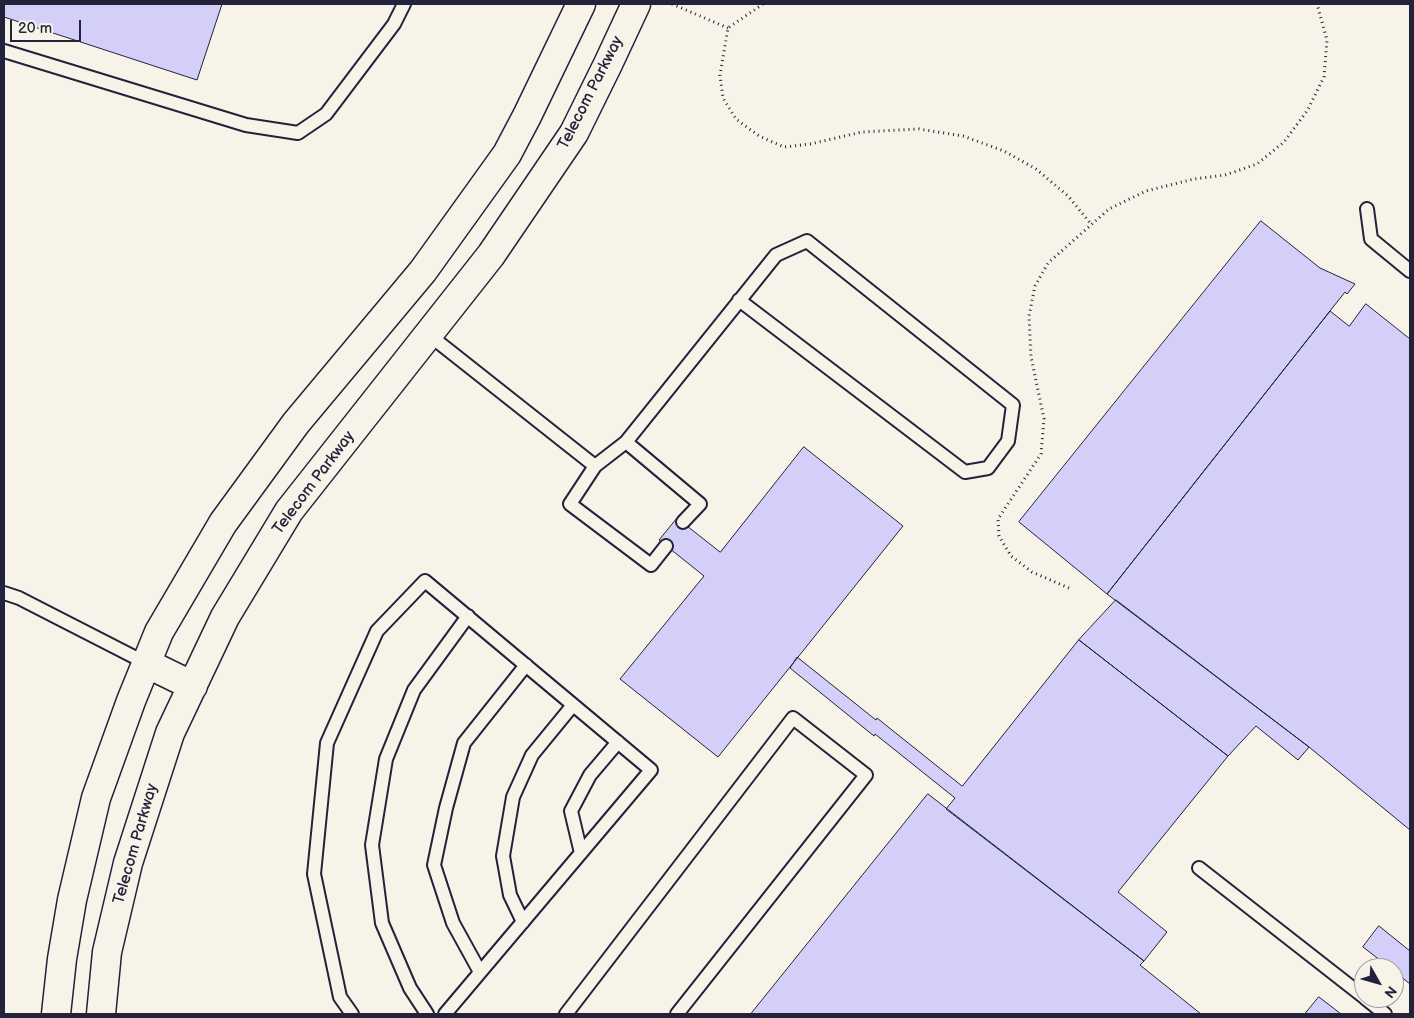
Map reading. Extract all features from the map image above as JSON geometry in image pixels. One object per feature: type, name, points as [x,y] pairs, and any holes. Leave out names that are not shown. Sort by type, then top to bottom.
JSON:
[{"type":"street","points":[[56,1014],[62,959],[72,900],[96,798],[131,701],[159,632],[223,523],[296,423],[423,271],[507,154],[581,4]]},
{"type":"street","name":"Telecom Parkway","points":[[101,1014],[107,952],[128,863],[170,734],[225,617],[289,511],[491,255],[574,133],[636,4]]},
{"type":"street","points":[[391,309],[428,334]]},
{"type":"street","points":[[146,663],[193,686]]},
{"type":"lane","points":[[4,51],[246,125],[298,133],[326,114],[394,24],[404,4]]},
{"type":"lane","points":[[1367,209],[1371,239],[1410,271]]},
{"type":"lane","points":[[666,546],[651,565],[570,504],[595,466],[626,442],[739,300],[776,255],[807,241],[1013,405],[1008,442],[988,468],[965,472],[739,300]]},
{"type":"lane","points":[[428,334],[595,466]]},
{"type":"lane","points":[[626,442],[700,504],[683,522]]},
{"type":"lane","points":[[352,1014],[340,998],[314,874],[327,743],[377,631],[425,581],[651,770],[445,1014]]},
{"type":"lane","points":[[4,593],[19,598],[146,663]]},
{"type":"lane","points":[[427,1014],[410,988],[382,923],[372,845],[386,759],[414,690],[468,616]]},
{"type":"lane","points":[[480,972],[453,923],[434,865],[446,808],[464,743],[526,665]]},
{"type":"lane","points":[[523,922],[510,895],[503,856],[513,797],[532,755],[573,704]]},
{"type":"lane","points":[[566,1014],[794,718],[866,775],[677,1014]]},
{"type":"lane","points":[[581,853],[572,811],[590,775],[618,742]]},
{"type":"lane","points":[[1199,868],[1354,990]]},
{"type":"path","points":[[672,4],[728,28]]},
{"type":"path","points":[[763,4],[728,28],[720,75],[724,98],[736,119],[759,136],[784,147],[810,144],[862,132],[919,129],[962,136],[1004,152],[1036,169],[1068,196],[1091,224]]},
{"type":"path","points":[[1069,588],[1032,572],[1011,556],[999,536],[998,519],[1041,454],[1044,419],[1031,357],[1029,316],[1035,286],[1048,263],[1109,209],[1146,192],[1194,179],[1225,175],[1257,164],[1284,142],[1308,111],[1324,77],[1327,40],[1317,4]]},
{"type":"building","points":[[4,4],[222,4],[197,80],[4,17]]},
{"type":"building","points":[[1261,221],[1320,268],[1355,284],[1347,294],[1345,292],[1107,594],[1019,522]]},
{"type":"building","points":[[1366,304],[1410,339],[1410,830],[1309,747],[1107,594],[1330,311],[1349,326]]},
{"type":"building","points":[[804,447],[903,526],[718,757],[620,679],[704,576],[659,540],[677,518],[720,552]]},
{"type":"building","points":[[1116,600],[1309,747],[1298,760],[1256,726],[1228,756],[1079,640]]},
{"type":"building","points":[[1079,640],[1228,756],[1118,892],[1167,932],[1144,961],[946,809],[955,798],[790,668],[797,657],[962,786]]},
{"type":"building","points":[[928,794],[1144,961],[1140,965],[1201,1014],[751,1014]]},
{"type":"building","points":[[1379,926],[1410,951],[1410,984],[1404,979],[1404,958],[1377,958],[1363,947]]},
{"type":"building","points":[[1319,997],[1341,1014],[1305,1014]]}]
